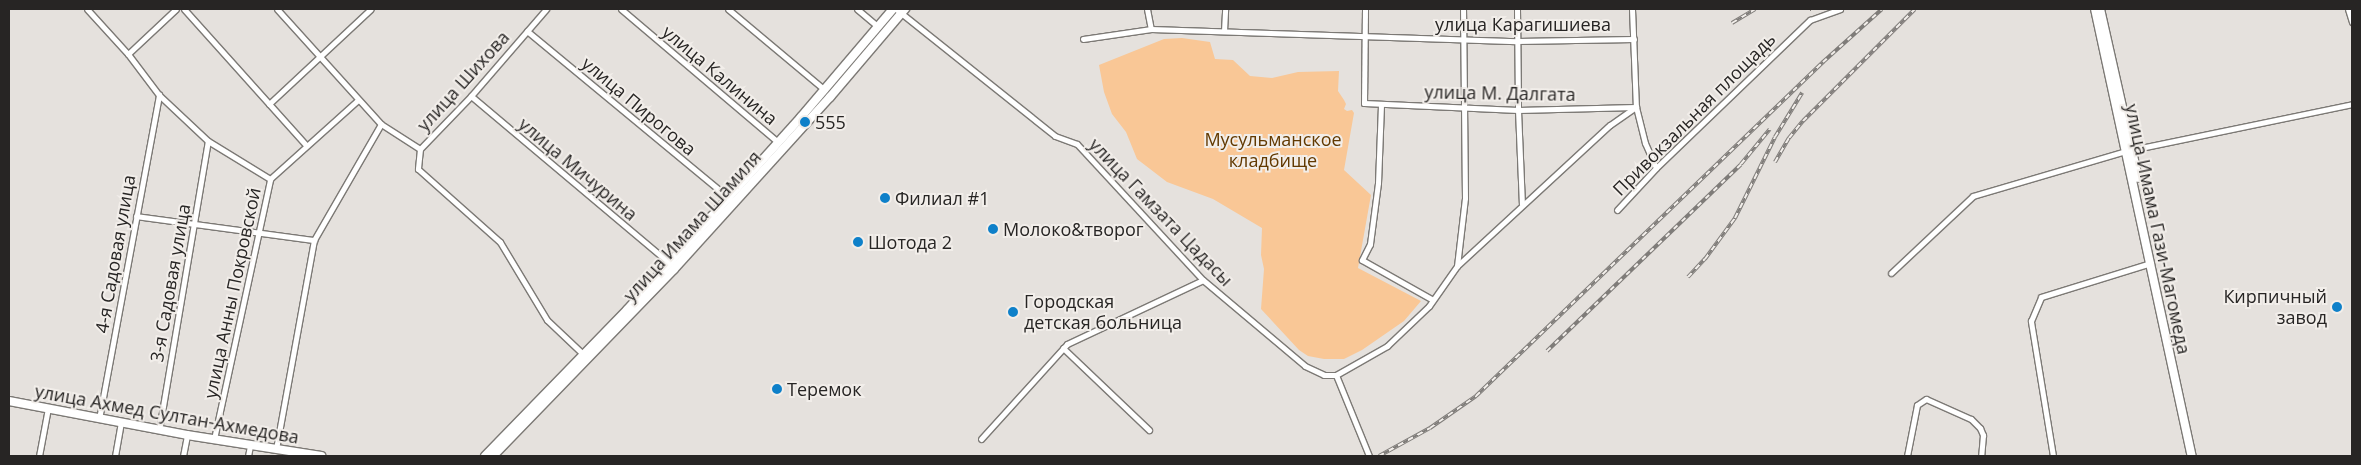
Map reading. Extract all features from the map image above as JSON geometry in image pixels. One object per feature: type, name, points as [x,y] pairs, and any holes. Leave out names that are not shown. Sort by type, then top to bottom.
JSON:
[{"type":"main road","name":"улица Имама Гази-Магомеда","points":[[2094,9],[2129,150],[2192,456]]},
{"type":"main road","points":[[2100,9],[2196,456]]},
{"type":"main road","name":"улица Имама Шамиля","points":[[485,456],[668,262],[731,200],[877,26],[899,10]]},
{"type":"main road","name":"улица Имама Шамиля","points":[[493,456],[631,315],[899,10]]},
{"type":"main road","name":"улица Ахмед Султан-Ахмедова","points":[[9,401],[186,435],[321,456]]},
{"type":"street","points":[[87,9],[128,54],[159,95],[208,141],[270,180]]},
{"type":"street","points":[[128,54],[176,9]]},
{"type":"street","points":[[184,9],[306,146]]},
{"type":"street","points":[[277,9],[381,124],[420,149],[418,169],[500,242],[548,320],[583,354]]},
{"type":"street","points":[[269,104],[372,9]]},
{"type":"street","name":"улица Шихова","points":[[420,149],[471,96],[546,9]]},
{"type":"street","name":"улица Калинина","points":[[621,9],[778,142]]},
{"type":"street","points":[[728,9],[824,90]]},
{"type":"street","points":[[857,9],[877,26]]},
{"type":"street","points":[[1147,9],[1150,30]]},
{"type":"street","points":[[1224,9],[1224,31]]},
{"type":"street","points":[[1365,9],[1365,35]]},
{"type":"street","points":[[1457,266],[1465,198],[1463,9]]},
{"type":"street","points":[[1517,9],[1518,110],[1522,204]]},
{"type":"street","points":[[1632,9],[1636,107],[1646,143],[1656,168]]},
{"type":"street","name":"Привокзальная площадь","points":[[1617,210],[1656,168],[1810,20],[1840,9]]},
{"type":"street","points":[[2348,9],[2352,22]]},
{"type":"street","name":"улица Гамзата Цадасы","points":[[899,10],[1055,136],[1076,144],[1203,280],[1305,366],[1324,375],[1336,375]]},
{"type":"street","name":"улица Карагишиева","points":[[1082,38],[1150,30],[1517,41],[1634,39]]},
{"type":"street","name":"улица Пирогова","points":[[527,31],[731,200]]},
{"type":"street","name":"улица М. Далгата","points":[[1365,35],[1364,103],[1518,110],[1636,107]]},
{"type":"street","name":"4-я Садовая улица","points":[[99,419],[159,95]]},
{"type":"street","name":"улица Мичурина","points":[[471,96],[668,262]]},
{"type":"street","name":"улица Анны Покровской","points":[[214,439],[270,180],[358,100]]},
{"type":"street","points":[[1891,273],[1973,196],[2129,150],[2352,104]]},
{"type":"street","points":[[1380,105],[1378,183],[1370,244],[1362,260],[1433,300]]},
{"type":"street","points":[[1369,456],[1336,375],[1387,346],[1433,300],[1457,266],[1522,204],[1610,125],[1636,107]]},
{"type":"street","points":[[276,449],[314,240],[381,124]]},
{"type":"street","name":"3-я Садовая улица","points":[[159,430],[208,141]]},
{"type":"street","points":[[136,216],[314,240]]},
{"type":"street","points":[[2053,456],[2032,322],[2042,297],[2151,263]]},
{"type":"street","points":[[981,439],[1063,348],[1203,280]]},
{"type":"street","points":[[1063,348],[1149,430]]},
{"type":"street","points":[[1907,456],[1917,405],[1926,399],[1971,419],[1980,428],[1983,435],[1980,456]]},
{"type":"street","points":[[39,456],[48,408]]},
{"type":"street","points":[[114,456],[121,423]]},
{"type":"street","points":[[183,456],[186,435]]},
{"type":"street","points":[[248,456],[250,446]]},
{"type":"green space","name":"Мусульманское кладбище","points":[[1182,38],[1210,42],[1215,59],[1233,60],[1250,76],[1272,78],[1298,72],[1339,71],[1338,91],[1346,104],[1344,109],[1347,111],[1352,110],[1354,113],[1344,170],[1371,195],[1358,268],[1421,301],[1404,321],[1362,350],[1344,359],[1324,359],[1308,356],[1299,350],[1261,309],[1264,269],[1261,255],[1262,228],[1213,199],[1167,182],[1137,159],[1126,132],[1112,114],[1104,92],[1099,65],[1164,39]]},
{"type":"railway","points":[[1732,23],[1755,9]]},
{"type":"railway","points":[[1379,456],[1430,428],[1476,396],[1823,62],[1882,9]]},
{"type":"railway","points":[[1775,162],[1789,138],[1803,121],[1915,9]]},
{"type":"railway","points":[[1688,277],[1705,259],[1735,218],[1775,137],[1802,93]]},
{"type":"railway","points":[[1547,351],[1741,164],[1770,129]]},
{"type":"place","name":"555","points":[[805,122]]},
{"type":"place","name":"Филиал #1","points":[[885,198]]},
{"type":"place","name":"Молоко&творог","points":[[993,229]]},
{"type":"place","name":"Шотода 2","points":[[858,242]]},
{"type":"place","name":"Кирпичный завод","points":[[2337,307]]},
{"type":"place","name":"Городская детская больница","points":[[1013,312]]},
{"type":"place","name":"Теремок","points":[[777,389]]}]
